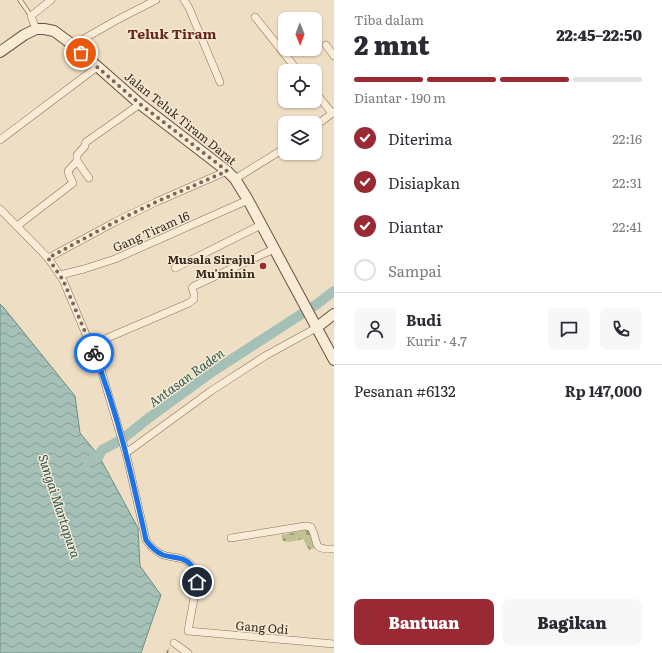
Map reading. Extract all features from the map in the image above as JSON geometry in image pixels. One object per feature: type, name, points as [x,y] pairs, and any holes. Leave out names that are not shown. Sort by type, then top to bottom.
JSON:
[{"type":"street","points":[[0,52],[24,35],[36,29],[31,16],[32,14],[51,0]]},
{"type":"street","points":[[73,46],[115,21],[156,0]]},
{"type":"street","points":[[184,0],[189,8],[220,82]]},
{"type":"street","points":[[255,17],[292,64]]},
{"type":"street","name":"Jalan Teluk Tiram Darat","points":[[36,29],[54,31],[140,104],[227,171],[235,179],[248,200],[334,360]]},
{"type":"street","points":[[326,45],[334,56]]},
{"type":"street","points":[[0,140],[97,67]]},
{"type":"street","points":[[322,100],[333,113],[322,121]]},
{"type":"street","points":[[89,178],[77,161],[76,155],[85,146],[86,142],[140,104]]},
{"type":"street","points":[[235,179],[278,152]]},
{"type":"street","points":[[17,226],[73,183],[68,171],[77,161]]},
{"type":"street","points":[[48,258],[156,202],[227,171]]},
{"type":"street","name":"Gang Tiram 16","points":[[60,275],[115,259],[248,200]]},
{"type":"street","points":[[0,209],[48,258],[63,280],[101,370],[125,450],[211,391],[265,356],[316,328],[334,314]]},
{"type":"street","points":[[174,268],[261,224]]},
{"type":"street","points":[[91,344],[189,303],[194,299],[192,288],[194,286],[274,249]]},
{"type":"street","name":"Gang Odi","points":[[125,450],[146,540],[158,553],[188,561],[196,573],[197,582],[188,632],[334,644]]},
{"type":"street","points":[[231,538],[309,526],[312,527],[317,546],[319,548],[334,550]]},
{"type":"street","points":[[174,643],[188,653]]},
{"type":"lane","points":[[20,0],[31,16]]},
{"type":"green space","points":[[310,529],[315,548],[309,550],[303,539],[290,542],[283,541],[281,535]]},
{"type":"water","name":"Sungai Martapura","points":[[0,304],[75,396],[80,433],[99,456],[138,528],[140,566],[161,595],[141,653],[0,653]]},
{"type":"waterway","name":"Antasan Raden","points":[[88,462],[99,456],[102,450],[121,440],[212,372],[317,304],[334,291]]},
{"type":"way so far","points":[[81,53],[140,104],[227,171],[156,202],[48,258],[63,280],[94,353]]},
{"type":"place","name":"Musala Sirajul Mu'minin","points":[[263,266]]},
{"type":"district","name":"Teluk Tiram","points":[[172,33]]},
{"type":"route","points":[[94,353],[101,370],[126,453],[146,540],[158,553],[188,561],[194,568],[197,582]]}]
